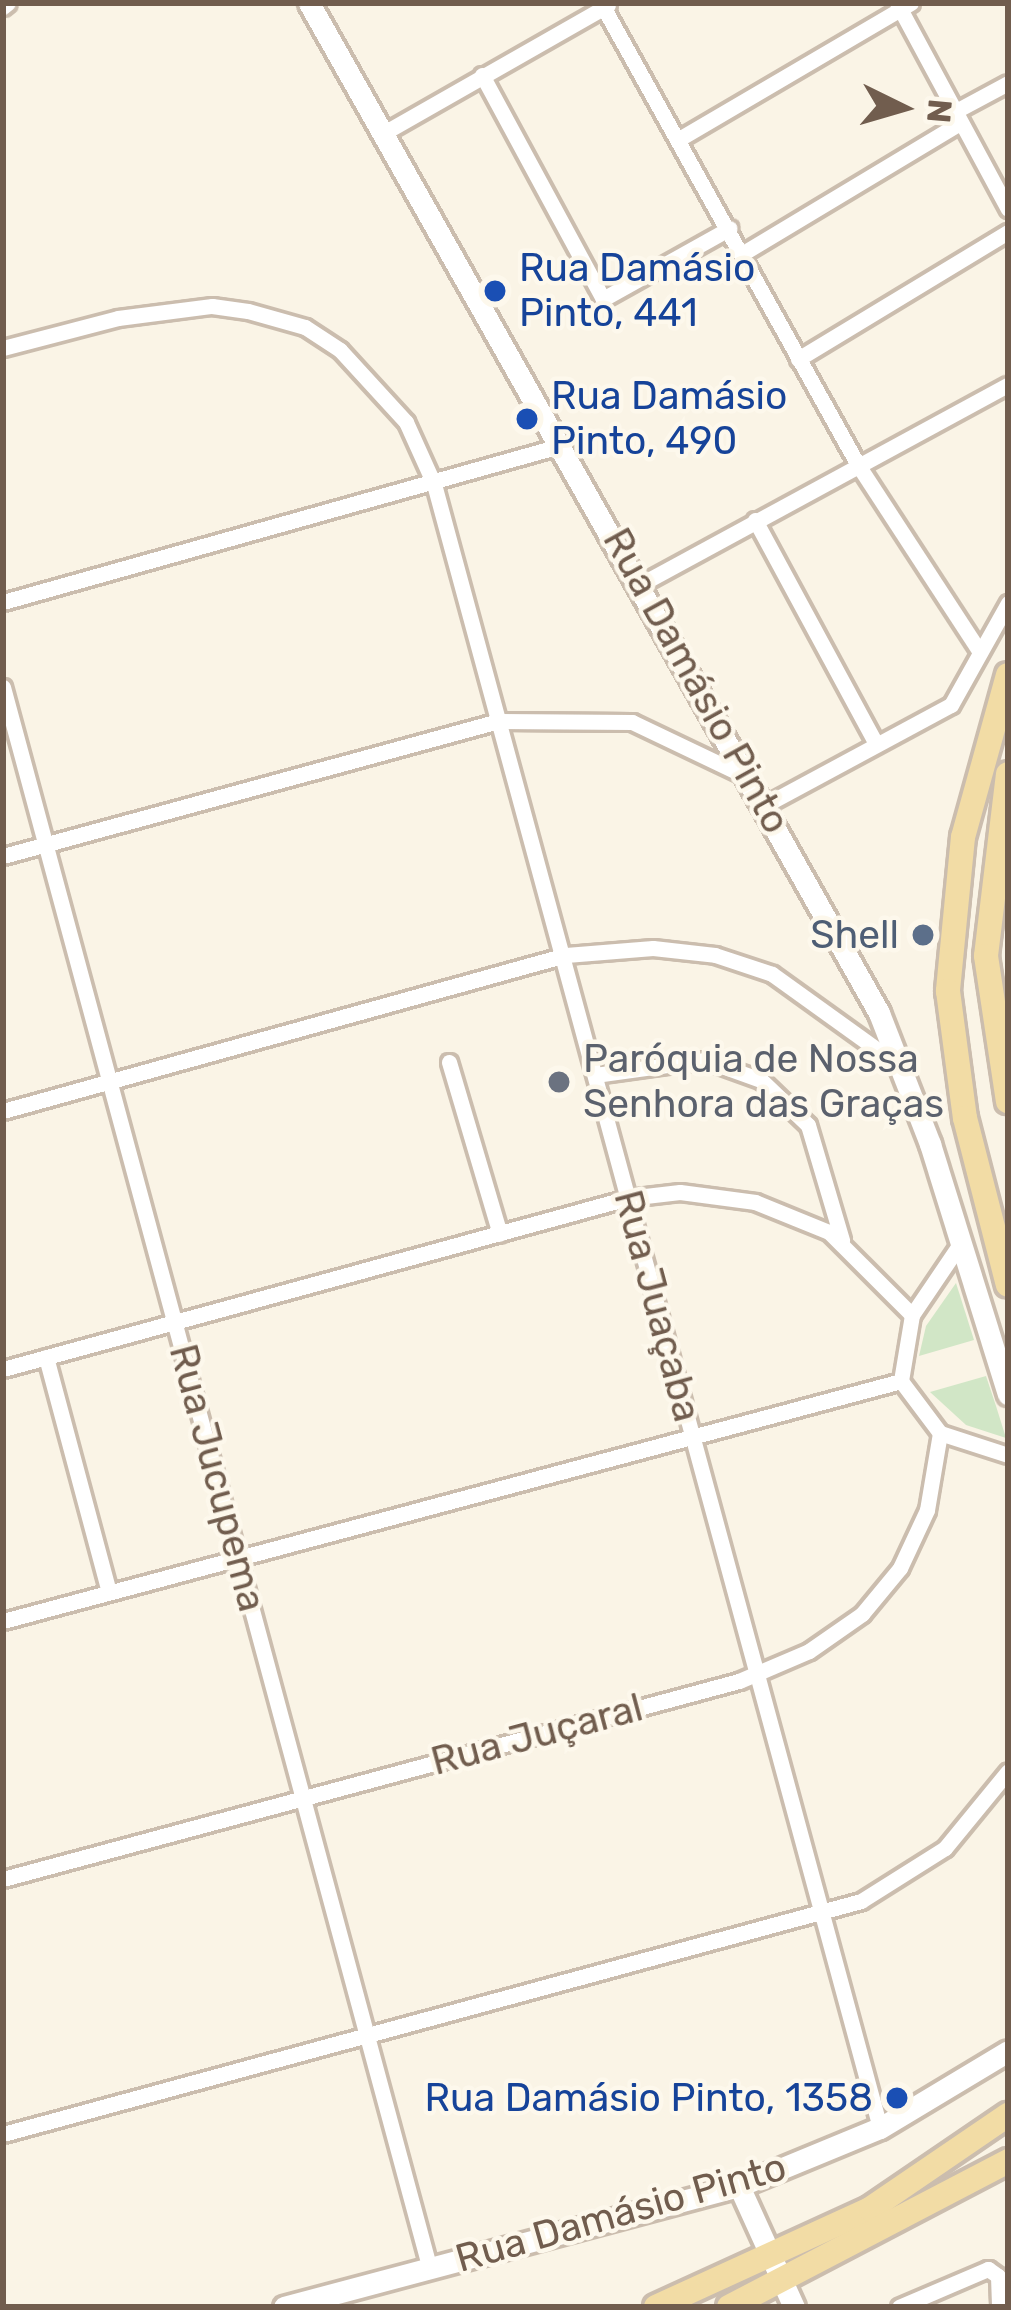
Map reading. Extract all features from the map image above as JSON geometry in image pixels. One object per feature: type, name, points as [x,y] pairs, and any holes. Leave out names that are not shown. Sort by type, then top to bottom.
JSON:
[{"type":"main road","points":[[1008,674],[963,837],[948,991],[965,1118],[1008,1285]]},
{"type":"main road","points":[[1008,774],[986,956],[1008,1101]]},
{"type":"main road","points":[[729,2307],[773,2270],[916,2182],[1008,2115]]},
{"type":"main road","points":[[656,2307],[773,2270],[1008,2161]]},
{"type":"street","name":"Rua Damásio Pinto","points":[[309,3],[765,805],[902,1068],[1008,1394]]},
{"type":"street","points":[[382,134],[606,4],[858,465],[980,652]]},
{"type":"street","points":[[679,139],[903,5],[957,118],[1008,209]]},
{"type":"street","points":[[482,75],[603,299],[730,228]]},
{"type":"street","points":[[745,252],[1008,83]]},
{"type":"street","points":[[798,359],[1008,232]]},
{"type":"street","name":"Rua Juaçaba","points":[[3,348],[170,310],[212,306],[274,316],[340,350],[378,385],[434,484],[880,2128]]},
{"type":"street","points":[[641,584],[1008,385]]},
{"type":"street","points":[[3,602],[563,446]]},
{"type":"street","points":[[754,520],[875,742]]},
{"type":"street","points":[[765,805],[951,705],[1008,603]]},
{"type":"street","name":"Rua Jucupema","points":[[3,688],[430,2269]]},
{"type":"street","points":[[3,856],[499,721],[632,722],[748,777]]},
{"type":"street","points":[[3,1111],[563,956],[653,948],[748,964],[805,993],[902,1068]]},
{"type":"street","points":[[596,1075],[705,1060],[761,1080],[808,1125],[842,1240]]},
{"type":"street","points":[[448,1062],[500,1234]]},
{"type":"street","points":[[3,1369],[628,1198],[716,1194],[788,1212],[842,1240],[912,1315]]},
{"type":"street","points":[[961,1244],[912,1315],[902,1381],[940,1433],[1008,1455]]},
{"type":"street","points":[[46,1357],[109,1592]]},
{"type":"street","points":[[3,1621],[902,1381]]},
{"type":"street","name":"Rua Juçaral","points":[[3,1879],[756,1676],[841,1631],[880,1596],[927,1510],[940,1433]]},
{"type":"street","points":[[3,2134],[820,1913],[876,1893],[945,1848],[1008,1771]]},
{"type":"street","name":"Rua Damásio Pinto","points":[[284,2307],[739,2186],[880,2128],[1008,2051]]},
{"type":"street","points":[[739,2186],[773,2270],[794,2307]]},
{"type":"street","points":[[899,2307],[988,2269],[998,2276],[999,2307]]},
{"type":"green space","points":[[956,1283],[974,1340],[919,1356],[926,1326]]},
{"type":"green space","points":[[986,1376],[1006,1438],[966,1425],[930,1392]]},
{"type":"place","name":"Rua Damásio Pinto, 441","points":[[495,291]]},
{"type":"place","name":"Rua Damásio Pinto, 490","points":[[527,419]]},
{"type":"place","name":"Shell","points":[[923,935]]},
{"type":"place","name":"Paróquia de Nossa Senhora das Graças","points":[[559,1082]]},
{"type":"place","name":"Rua Damásio Pinto, 1358","points":[[897,2098]]}]
